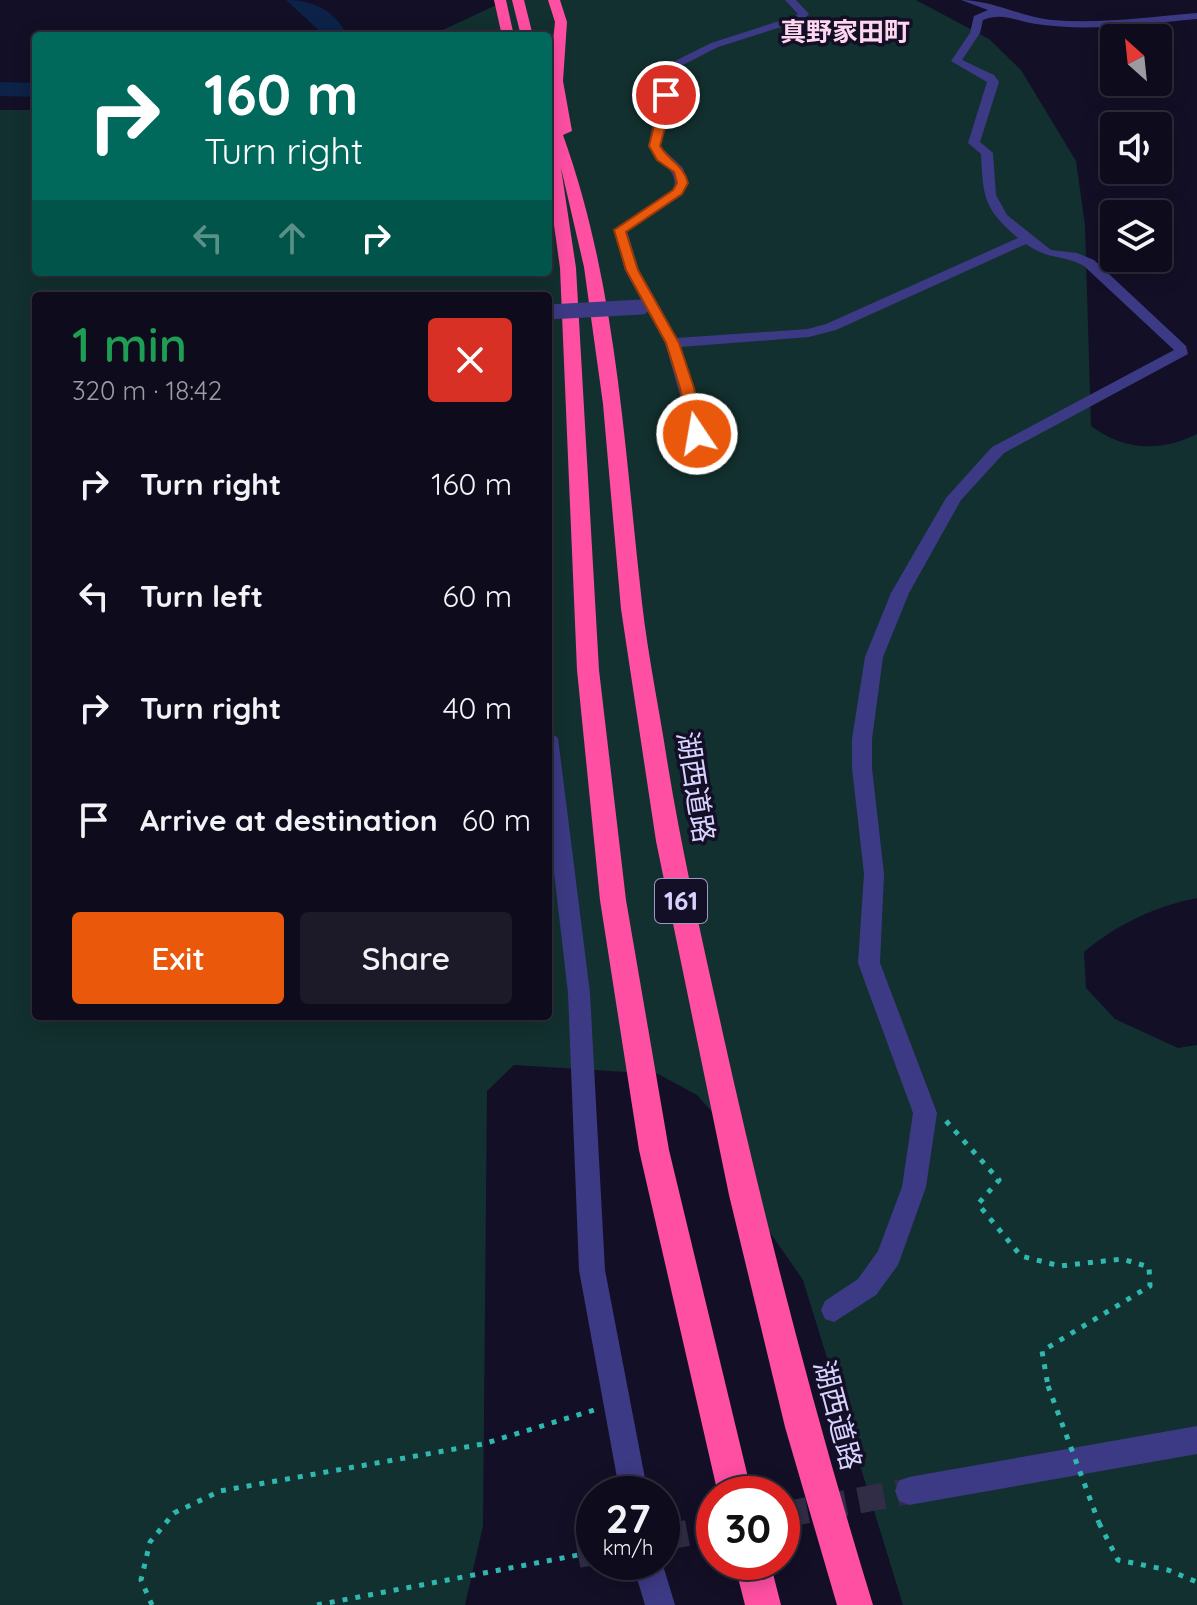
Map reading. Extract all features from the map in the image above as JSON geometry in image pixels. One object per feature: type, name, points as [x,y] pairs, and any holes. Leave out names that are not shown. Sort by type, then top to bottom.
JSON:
[{"type":"highway","points":[[556,3],[562,40],[556,81],[564,184]]},
{"type":"highway","points":[[501,5],[507,32]]},
{"type":"highway","points":[[519,5],[526,32]]},
{"type":"highway","name":"湖西道路","points":[[552,129],[564,184],[589,685],[613,900],[654,1150],[731,1476]]},
{"type":"highway","name":"湖西道路","points":[[552,145],[592,267],[612,404],[632,609],[668,841],[744,1195],[802,1427],[855,1605]]},
{"type":"highway","points":[[552,166],[564,184]]},
{"type":"highway","points":[[757,1580],[763,1605]]},
{"type":"street","points":[[697,434],[687,388],[672,343],[648,307],[620,230],[670,198],[682,183],[679,171],[661,157],[654,146],[676,65],[696,52],[799,18],[804,14],[790,0]]},
{"type":"street","points":[[966,0],[1028,19],[1078,24],[1197,16]]},
{"type":"street","points":[[834,1310],[867,1287],[889,1257],[914,1187],[925,1113],[869,963],[874,874],[862,768],[862,739],[874,657],[900,593],[954,498],[998,450],[1181,354],[1181,349],[1089,263],[1077,257],[1047,253],[1000,216],[989,202],[987,153],[974,143],[993,82],[990,77],[956,61],[975,33],[978,18],[998,10]]},
{"type":"street","points":[[672,343],[809,333],[831,327],[1027,239]]},
{"type":"street","points":[[552,312],[648,307]]},
{"type":"street","points":[[552,771],[579,993],[592,1270],[631,1476]]},
{"type":"street","points":[[909,1491],[1197,1440]]},
{"type":"street","points":[[652,1580],[660,1605]]},
{"type":"path","points":[[925,1113],[948,1122],[999,1180],[978,1204],[1021,1256],[1060,1266],[1122,1259],[1149,1267],[1150,1286],[1042,1351],[1048,1386],[1099,1523],[1118,1560],[1168,1570],[1197,1582]]},
{"type":"path","points":[[152,1605],[141,1580],[150,1542],[174,1513],[220,1491],[483,1444],[617,1405]]},
{"type":"path","points":[[317,1605],[576,1555]]},
{"type":"green space","points":[[507,0],[916,0],[989,39],[1021,70],[1076,161],[1085,225],[1091,426],[1116,440],[1143,446],[1170,444],[1197,434],[1197,898],[1137,918],[1109,933],[1084,952],[1086,988],[1115,1019],[1178,1048],[1197,1045],[1197,1605],[903,1605],[803,1280],[744,1195],[745,1149],[697,1095],[658,1074],[514,1065],[487,1091],[483,1526],[465,1605],[0,1605],[0,110],[32,110],[32,276],[552,276],[552,32],[439,32]]},
{"type":"waterway","points":[[297,0],[334,32]]},
{"type":"waterway","points":[[0,89],[32,90]]},
{"type":"tunnel","points":[[800,1512],[909,1491]]},
{"type":"tunnel","points":[[680,1535],[696,1531]]},
{"type":"district","name":"真野家田町","points":[[845,32]]},
{"type":"route","points":[[666,95],[667,102],[654,146],[661,157],[679,171],[682,183],[678,192],[620,230],[632,270],[672,343],[687,388],[697,434]]}]
